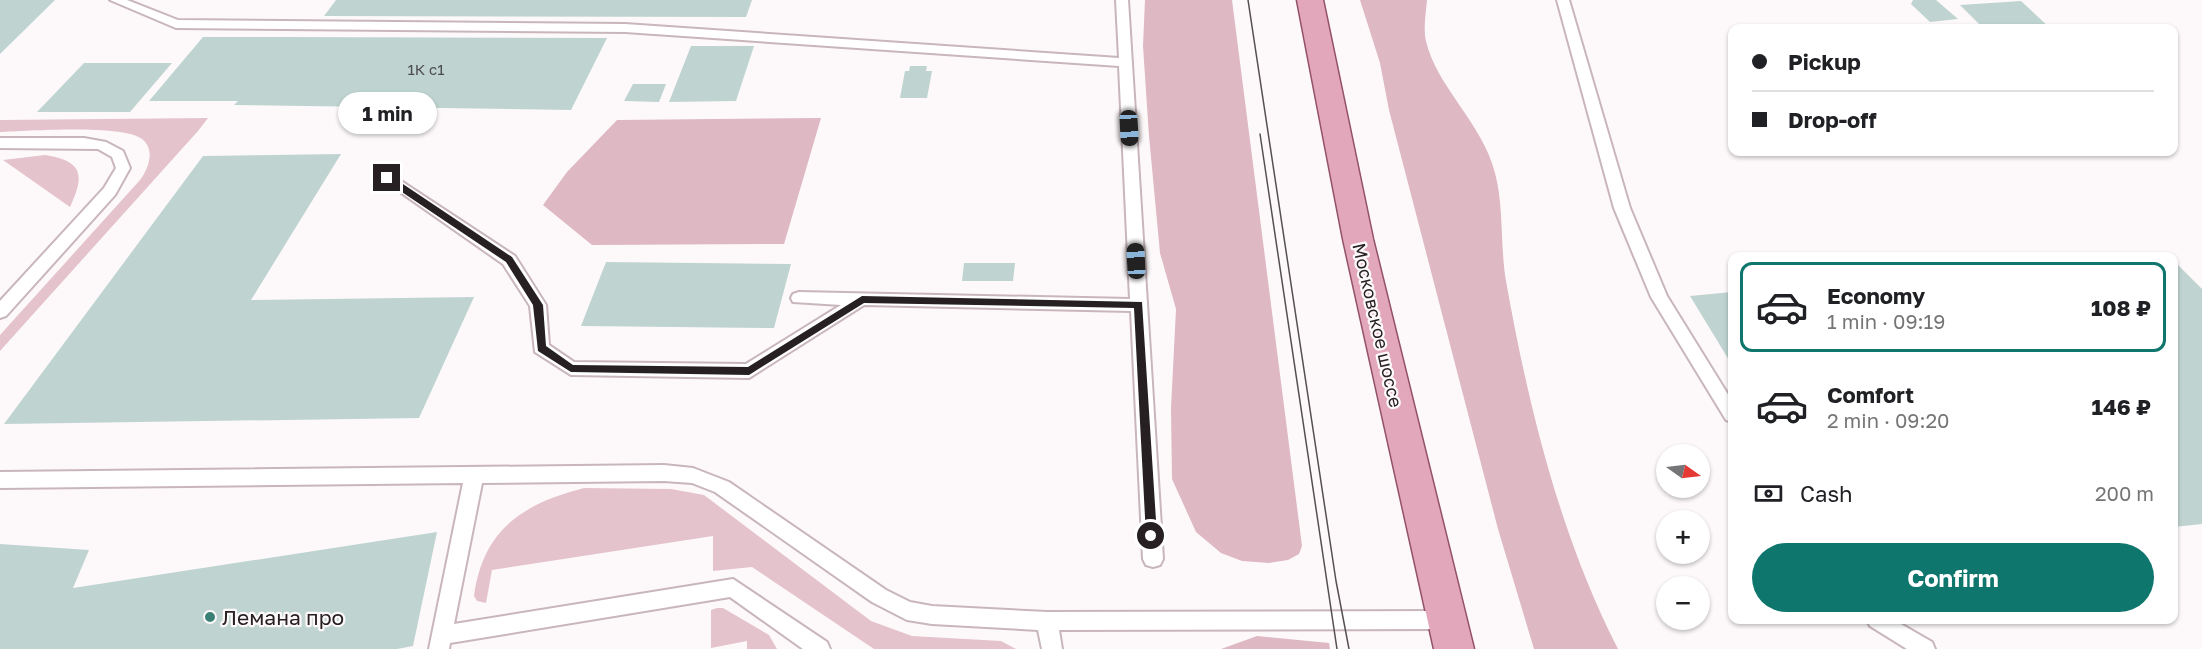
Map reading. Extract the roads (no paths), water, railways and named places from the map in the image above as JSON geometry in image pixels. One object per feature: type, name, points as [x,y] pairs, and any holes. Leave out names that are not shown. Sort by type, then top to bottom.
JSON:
[{"type":"main road","name":"Московское шоссе","points":[[1310,0],[1358,239],[1450,635]]},
{"type":"lane","points":[[116,0],[176,24],[625,28],[1125,62]]},
{"type":"lane","points":[[1122,0],[1153,559]]},
{"type":"lane","points":[[1563,0],[1622,208],[1659,297],[1728,409]]},
{"type":"lane","points":[[0,143],[100,145],[118,154],[123,168],[110,191],[0,312]]},
{"type":"lane","points":[[387,178],[509,260],[538,305],[541,348],[571,368],[749,371],[862,299]]},
{"type":"lane","points":[[799,298],[1138,305]]},
{"type":"lane","points":[[0,480],[474,474],[663,473],[693,476],[722,487],[879,596],[907,611],[980,619],[1450,635]]},
{"type":"lane","points":[[474,474],[441,642],[733,588],[820,649]]},
{"type":"lane","points":[[1047,621],[1052,649]]},
{"type":"lane","points":[[1884,624],[1925,649]]},
{"type":"tram line","points":[[1248,0],[1336,581],[1349,649]]},
{"type":"tram line","points":[[1260,134],[1337,649]]},
{"type":"place","name":"Лемана про","points":[[210,617]]}]
